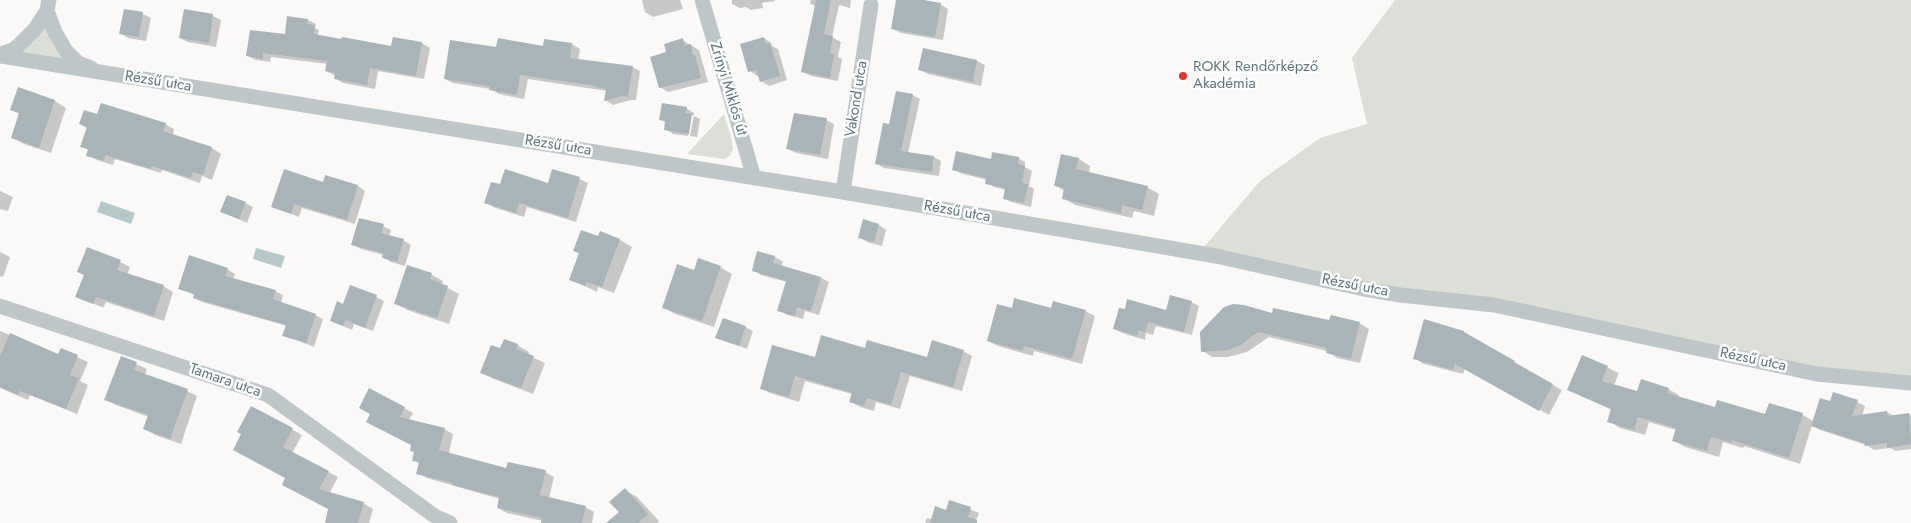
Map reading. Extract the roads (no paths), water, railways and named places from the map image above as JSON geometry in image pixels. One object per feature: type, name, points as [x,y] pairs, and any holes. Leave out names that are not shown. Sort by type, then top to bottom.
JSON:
[{"type":"street","name":"Zrínyi Miklós út","points":[[702,0],[754,178]]},
{"type":"street","points":[[0,55],[13,50],[35,29],[48,5]]},
{"type":"street","points":[[48,5],[55,32],[66,51],[78,63],[109,75]]},
{"type":"street","name":"Vakond utca","points":[[843,192],[871,5]]},
{"type":"street","name":"Rézsű utca","points":[[0,55],[109,75],[843,192],[1216,256],[1364,289],[1400,295],[1494,305],[1817,374],[1911,383]]},
{"type":"street","name":"Tamara utca","points":[[0,306],[268,395],[436,517],[450,523]]},
{"type":"place","name":"ROKK Rendőrképző Akadémia","points":[[1183,76]]}]
